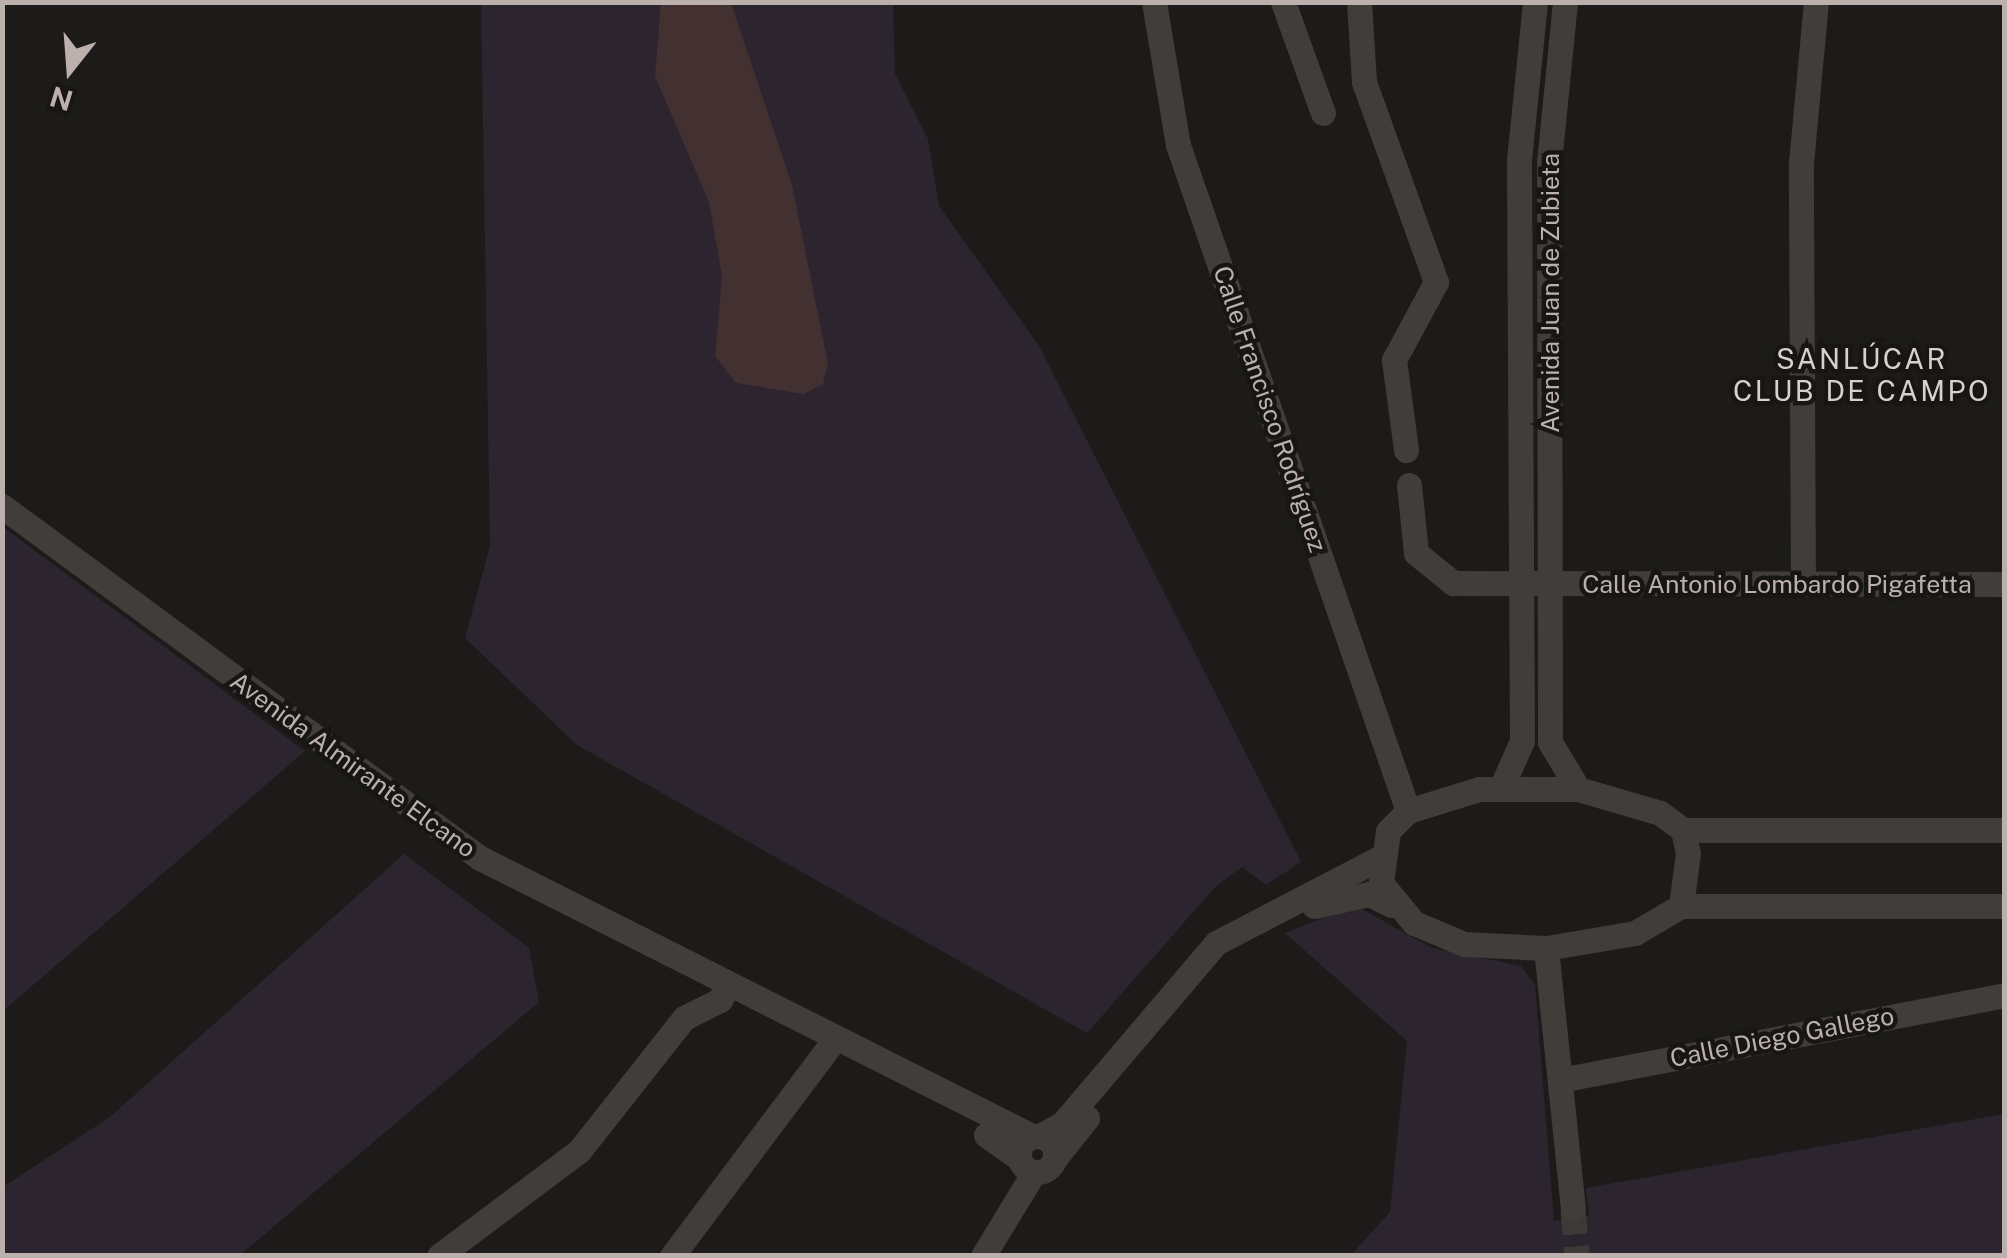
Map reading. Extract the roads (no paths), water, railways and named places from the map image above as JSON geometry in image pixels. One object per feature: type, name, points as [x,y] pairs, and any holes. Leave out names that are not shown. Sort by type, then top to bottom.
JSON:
[{"type":"street","name":"Calle Francisco Rodríguez","points":[[1154,2],[1178,145],[1408,811]]},
{"type":"street","points":[[1283,2],[1323,113]]},
{"type":"street","points":[[1358,2],[1364,82],[1436,282],[1394,360],[1406,450]]},
{"type":"street","name":"Avenida Juan de Zubieta","points":[[1501,788],[1522,741],[1519,160],[1535,2]]},
{"type":"street","name":"Avenida Juan de Zubieta","points":[[1565,2],[1549,162],[1550,742],[1578,788]]},
{"type":"street","points":[[1803,584],[1801,163],[1816,2]]},
{"type":"street","points":[[1410,485],[1424,566],[1453,583],[1550,584]]},
{"type":"street","name":"Avenida Almirante Elcano","points":[[2,506],[480,858],[724,993]]},
{"type":"street","name":"Avenida Almirante Elcano","points":[[2,527],[471,872],[724,993],[1031,1150]]},
{"type":"street","name":"Calle Antonio Lombardo Pigafetta","points":[[1550,584],[2004,584]]},
{"type":"street","points":[[983,1256],[1031,1150],[1062,1124],[1216,943],[1379,858],[1408,811],[1501,788],[1578,788],[1620,795],[1682,830],[2004,830]]},
{"type":"street","points":[[1681,906],[1689,880],[1682,830]]},
{"type":"street","points":[[1379,858],[1392,904]]},
{"type":"street","points":[[1031,1150],[1056,1157],[1226,956],[1341,896],[1392,904],[1464,944],[1546,948],[1635,934],[1681,906],[2004,906]]},
{"type":"street","points":[[1546,948],[1573,1209]]},
{"type":"street","points":[[440,1256],[579,1151],[684,1018],[724,993]]},
{"type":"street","name":"Calle Diego Gallego","points":[[1560,1080],[2004,995]]},
{"type":"street","points":[[672,1256],[830,1047]]},
{"type":"tunnel","points":[[1573,1209],[1577,1256]]},
{"type":"district","name":"SANLÚCAR CLUB DE CAMPO","points":[[1862,375]]}]
